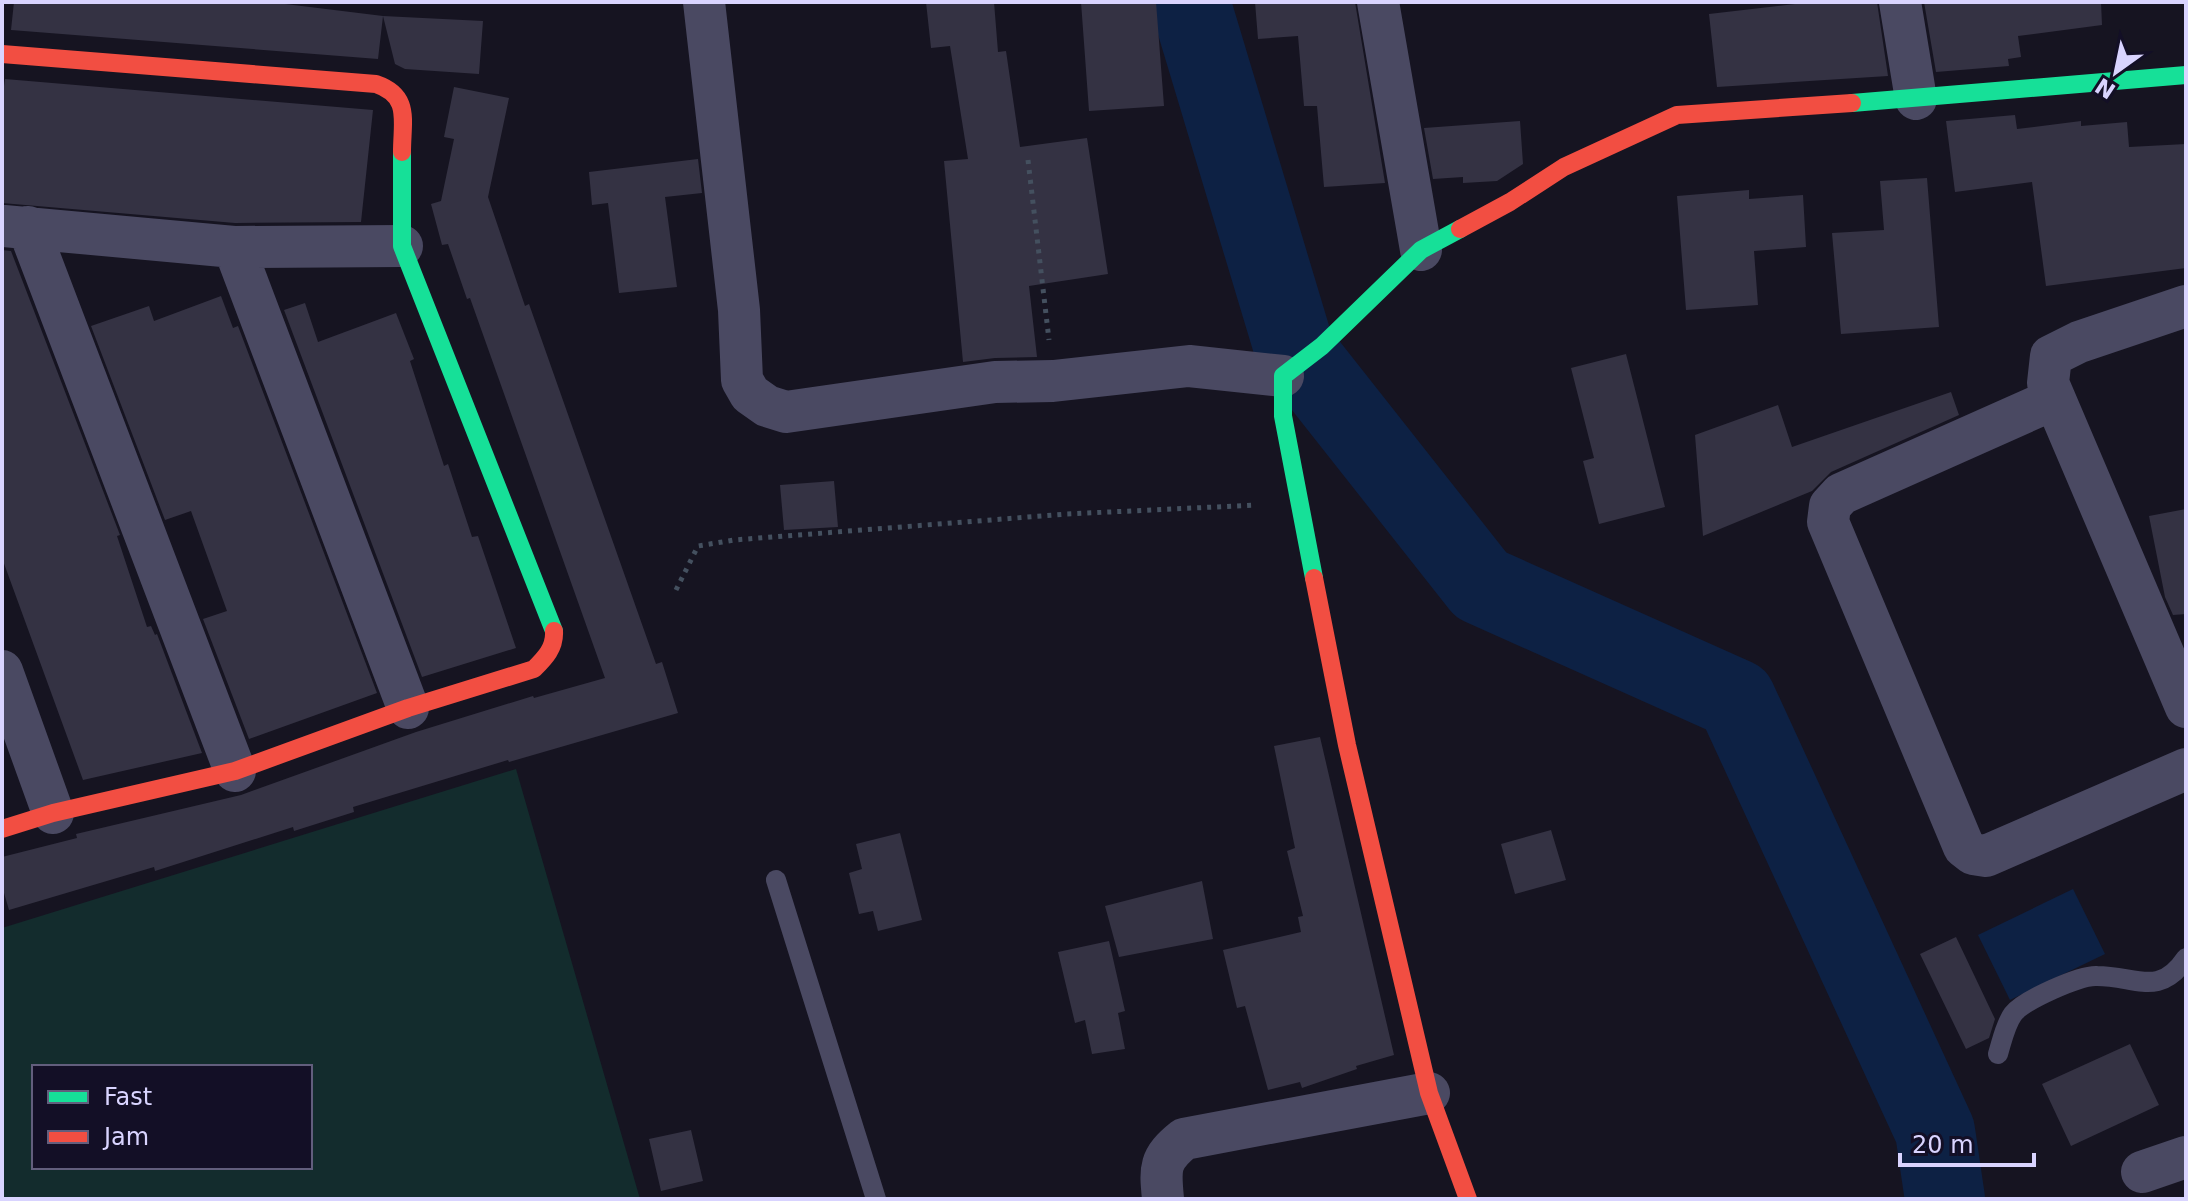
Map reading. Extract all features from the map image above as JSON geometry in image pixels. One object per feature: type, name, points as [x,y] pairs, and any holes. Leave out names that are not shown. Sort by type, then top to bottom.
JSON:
[{"type":"street","points":[[704,2],[738,296],[742,380],[750,394],[767,406],[786,412],[995,382],[1053,381],[1189,366],[1292,371]]},
{"type":"street","points":[[1378,2],[1421,250]]},
{"type":"street","points":[[1900,2],[1916,99]]},
{"type":"street","points":[[2,54],[376,84],[393,90],[402,104],[402,246],[555,635],[549,654],[534,669],[408,708],[235,771],[53,813],[2,829]]},
{"type":"street","points":[[1468,1199],[1429,1093],[1347,745],[1283,416],[1292,371],[1421,250],[1510,202],[1564,167],[1677,115],[1916,99],[2186,75]]},
{"type":"street","points":[[235,771],[15,226],[234,247],[402,246]]},
{"type":"street","points":[[234,247],[408,708]]},
{"type":"street","points":[[2186,306],[2079,342],[2051,356],[2048,383],[2186,707]]},
{"type":"street","points":[[2054,399],[1841,494],[1830,506],[1828,522],[1964,847],[1973,854],[1986,856],[2186,769]]},
{"type":"street","points":[[2,671],[53,813]]},
{"type":"street","points":[[1163,1199],[1160,1171],[1166,1153],[1184,1139],[1429,1093]]},
{"type":"street","points":[[2142,1172],[2186,1157]]},
{"type":"lane","points":[[776,880],[876,1199]]},
{"type":"lane","points":[[1998,1054],[2011,1017],[2021,1005],[2094,975],[2139,983],[2160,982],[2174,974],[2186,958]]},
{"type":"path","points":[[1028,160],[1053,381]]},
{"type":"path","points":[[676,590],[698,546],[734,540],[1067,514],[1298,504]]},
{"type":"green space","points":[[516,769],[640,1199],[2,1199],[2,928]]},
{"type":"water","points":[[2073,889],[2105,954],[2010,1000],[1978,935]]},
{"type":"building","points":[[14,2],[269,2],[383,16],[378,59],[11,30]]},
{"type":"building","points":[[926,2],[994,2],[998,52],[1006,51],[1020,147],[1087,138],[1108,274],[1029,286],[1037,357],[963,362],[944,161],[968,159],[950,46],[931,48]]},
{"type":"building","points":[[1081,2],[1156,2],[1164,106],[1089,111]]},
{"type":"building","points":[[1255,2],[1355,2],[1385,183],[1324,187],[1317,106],[1304,106],[1298,36],[1258,39]]},
{"type":"building","points":[[1795,2],[1877,2],[1888,76],[1717,87],[1709,14]]},
{"type":"building","points":[[1924,2],[2101,2],[2102,25],[2018,36],[2021,57],[2008,59],[2009,66],[1936,72]]},
{"type":"building","points":[[383,16],[483,21],[479,74],[405,69],[395,64]]},
{"type":"building","points":[[5,79],[373,110],[361,222],[235,223],[2,203],[2,100]]},
{"type":"building","points":[[454,87],[509,98],[488,197],[656,664],[662,662],[678,713],[353,807],[354,812],[294,831],[293,827],[155,871],[154,867],[9,910],[2,886],[2,857],[77,838],[76,834],[241,795],[416,732],[533,696],[605,678],[470,298],[467,299],[448,244],[442,245],[431,204],[441,201],[454,139],[444,137]]},
{"type":"building","points":[[2015,115],[2017,129],[2081,121],[2081,126],[2127,122],[2129,147],[2186,144],[2186,268],[2046,286],[2032,182],[1955,192],[1946,121]]},
{"type":"building","points":[[1520,121],[1523,164],[1497,181],[1463,183],[1463,177],[1433,179],[1424,128]]},
{"type":"building","points":[[698,159],[702,193],[665,197],[677,287],[619,293],[608,203],[592,205],[589,172]]},
{"type":"building","points":[[1927,178],[1939,327],[1841,334],[1832,233],[1884,230],[1880,181]]},
{"type":"building","points":[[1749,190],[1749,199],[1803,195],[1806,247],[1754,251],[1758,305],[1686,310],[1677,196]]},
{"type":"building","points":[[2,250],[11,251],[120,535],[117,536],[147,627],[151,626],[157,634],[202,753],[83,780],[2,558]]},
{"type":"building","points":[[221,296],[233,328],[238,326],[377,693],[249,739],[203,619],[227,611],[191,511],[165,520],[91,326],[149,306],[154,321]]},
{"type":"building","points":[[305,303],[318,342],[396,313],[414,359],[410,361],[444,466],[448,464],[472,537],[478,536],[516,648],[422,677],[284,310]]},
{"type":"building","points":[[1626,354],[1665,507],[1599,524],[1583,461],[1594,458],[1571,368]]},
{"type":"building","points":[[1951,392],[1959,415],[1831,472],[1812,491],[1703,536],[1695,435],[1778,405],[1792,447]]},
{"type":"building","points":[[834,481],[838,527],[784,530],[780,485]]},
{"type":"building","points":[[2186,509],[2186,614],[2173,615],[2165,597],[2149,516]]},
{"type":"building","points":[[1320,737],[1394,1055],[1356,1066],[1357,1069],[1302,1088],[1300,1082],[1268,1090],[1245,1006],[1237,1008],[1223,950],[1301,932],[1298,917],[1303,916],[1287,851],[1295,848],[1274,746]]},
{"type":"building","points":[[1551,830],[1566,880],[1515,894],[1501,844]]},
{"type":"building","points":[[900,833],[922,920],[878,931],[873,911],[859,914],[849,873],[862,869],[856,844]]},
{"type":"building","points":[[1202,881],[1213,939],[1119,957],[1105,906]]},
{"type":"building","points":[[1956,937],[1995,1019],[1989,1038],[1966,1049],[1920,954]]},
{"type":"building","points":[[1109,941],[1125,1011],[1118,1013],[1125,1049],[1092,1054],[1085,1020],[1075,1023],[1058,952]]},
{"type":"building","points":[[2130,1044],[2159,1105],[2071,1146],[2042,1084]]},
{"type":"building","points":[[691,1130],[703,1181],[661,1191],[649,1139]]},
{"type":"waterway","points":[[1190,2],[1294,348],[1481,585],[1736,699],[1935,1131],[1945,1199]]},
{"type":"traffic: fast","points":[[1852,103],[2186,75]]},
{"type":"traffic: fast","points":[[402,152],[402,246],[554,631]]},
{"type":"traffic: fast","points":[[1314,578],[1283,416],[1283,376],[1322,346],[1421,250],[1460,229]]},
{"type":"traffic: jam","points":[[2,54],[376,84],[387,89],[400,102],[402,152]]},
{"type":"traffic: jam","points":[[1460,229],[1510,202],[1564,167],[1677,115],[1852,103]]},
{"type":"traffic: jam","points":[[1314,578],[1347,745],[1429,1093],[1468,1199]]},
{"type":"traffic: jam","points":[[2,829],[53,813],[235,771],[408,708],[534,669],[551,648],[554,631]]}]
